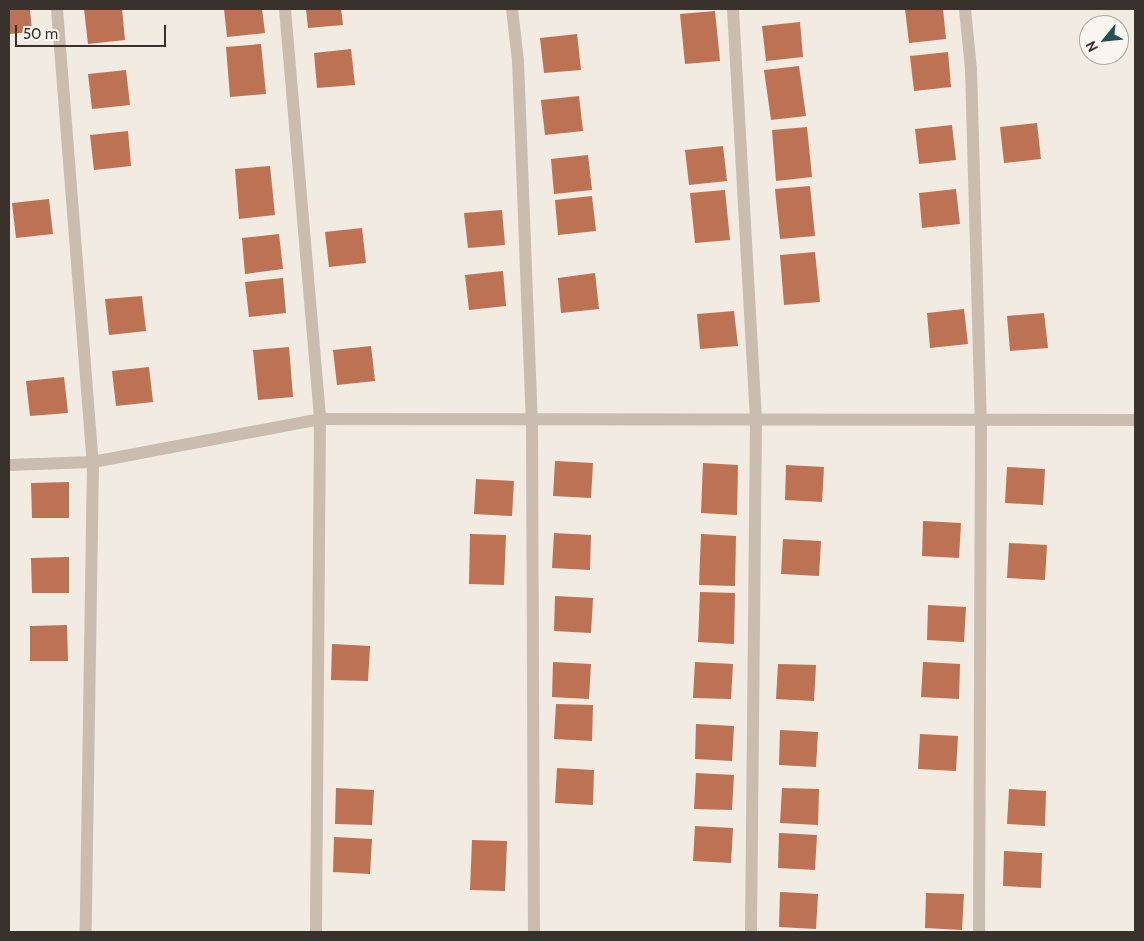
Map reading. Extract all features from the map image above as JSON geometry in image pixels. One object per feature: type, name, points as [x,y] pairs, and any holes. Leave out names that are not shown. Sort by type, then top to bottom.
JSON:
[{"type":"street","points":[[57,9],[93,462],[86,932]]},
{"type":"street","points":[[286,9],[320,419],[316,932]]},
{"type":"street","points":[[512,9],[518,61],[532,419],[534,932]]},
{"type":"street","points":[[733,9],[756,419],[751,932]]},
{"type":"street","points":[[965,9],[971,70],[981,421],[979,932]]},
{"type":"street","points":[[9,464],[93,462],[320,419],[1135,420]]},
{"type":"building","points":[[9,9],[30,9],[32,32],[9,34]]},
{"type":"building","points":[[84,9],[122,9],[125,40],[88,44]]},
{"type":"building","points":[[224,9],[262,9],[265,33],[227,37]]},
{"type":"building","points":[[306,9],[341,9],[343,25],[308,28]]},
{"type":"building","points":[[905,9],[943,9],[946,39],[909,43]]},
{"type":"building","points":[[715,11],[720,61],[685,64],[680,14]]},
{"type":"building","points":[[800,22],[803,57],[766,61],[762,26]]},
{"type":"building","points":[[577,34],[581,70],[544,73],[540,38]]},
{"type":"building","points":[[261,44],[266,94],[230,97],[226,47]]},
{"type":"building","points":[[351,49],[355,85],[317,88],[314,53]]},
{"type":"building","points":[[948,52],[951,87],[914,91],[910,56]]},
{"type":"building","points":[[799,66],[806,116],[771,120],[764,70]]},
{"type":"building","points":[[126,70],[130,105],[92,109],[88,74]]},
{"type":"building","points":[[579,96],[583,131],[545,135],[541,100]]},
{"type":"building","points":[[1037,123],[1041,159],[1004,163],[1000,127]]},
{"type":"building","points":[[952,125],[956,160],[919,164],[915,129]]},
{"type":"building","points":[[807,127],[812,177],[776,181],[772,130]]},
{"type":"building","points":[[128,131],[131,166],[94,170],[90,135]]},
{"type":"building","points":[[723,146],[727,181],[689,185],[685,150]]},
{"type":"building","points":[[588,155],[592,190],[554,194],[551,159]]},
{"type":"building","points":[[270,166],[275,215],[239,219],[235,169]]},
{"type":"building","points":[[810,186],[815,236],[780,239],[775,189]]},
{"type":"building","points":[[956,189],[960,224],[922,228],[919,193]]},
{"type":"building","points":[[725,190],[730,240],[695,243],[690,193]]},
{"type":"building","points":[[592,196],[596,231],[558,235],[555,200]]},
{"type":"building","points":[[49,199],[53,234],[16,238],[12,203]]},
{"type":"building","points":[[502,210],[505,245],[468,248],[464,213]]},
{"type":"building","points":[[362,228],[366,263],[329,267],[325,232]]},
{"type":"building","points":[[279,234],[283,269],[245,274],[242,238]]},
{"type":"building","points":[[815,252],[820,302],[784,305],[780,255]]},
{"type":"building","points":[[503,271],[506,306],[469,310],[465,275]]},
{"type":"building","points":[[595,273],[599,309],[561,313],[558,278]]},
{"type":"building","points":[[283,278],[286,313],[249,317],[245,282]]},
{"type":"building","points":[[142,296],[146,331],[109,335],[105,299]]},
{"type":"building","points":[[964,309],[968,344],[930,348],[927,313]]},
{"type":"building","points":[[734,311],[738,346],[700,349],[697,314]]},
{"type":"building","points":[[1044,313],[1048,348],[1010,351],[1007,316]]},
{"type":"building","points":[[371,346],[375,381],[337,385],[333,350]]},
{"type":"building","points":[[289,347],[293,397],[258,400],[253,350]]},
{"type":"building","points":[[149,367],[153,402],[116,406],[112,371]]},
{"type":"building","points":[[64,377],[68,413],[30,416],[26,381]]},
{"type":"building","points":[[555,461],[593,463],[591,498],[553,496]]},
{"type":"building","points":[[703,463],[738,465],[737,515],[701,513]]},
{"type":"building","points":[[786,465],[824,467],[822,502],[785,500]]},
{"type":"building","points":[[1007,467],[1045,469],[1043,505],[1005,503]]},
{"type":"building","points":[[476,479],[514,481],[512,516],[474,514]]},
{"type":"building","points":[[69,482],[69,518],[32,518],[31,483]]},
{"type":"building","points":[[923,521],[961,523],[959,558],[922,556]]},
{"type":"building","points":[[554,533],[591,535],[590,570],[552,568]]},
{"type":"building","points":[[470,534],[506,535],[504,585],[469,584]]},
{"type":"building","points":[[701,534],[736,536],[735,586],[699,585]]},
{"type":"building","points":[[783,539],[821,541],[819,576],[781,574]]},
{"type":"building","points":[[1009,543],[1047,545],[1045,580],[1007,578]]},
{"type":"building","points":[[69,557],[69,593],[32,593],[31,558]]},
{"type":"building","points":[[700,592],[735,593],[734,644],[698,642]]},
{"type":"building","points":[[555,596],[593,598],[591,633],[554,631]]},
{"type":"building","points":[[928,605],[966,607],[964,642],[927,640]]},
{"type":"building","points":[[67,625],[68,661],[30,661],[30,626]]},
{"type":"building","points":[[332,644],[370,646],[368,681],[331,680]]},
{"type":"building","points":[[553,662],[591,664],[589,699],[552,697]]},
{"type":"building","points":[[695,662],[733,664],[731,699],[693,698]]},
{"type":"building","points":[[923,662],[960,664],[959,699],[921,697]]},
{"type":"building","points":[[778,664],[816,665],[814,701],[776,699]]},
{"type":"building","points":[[556,704],[593,705],[592,741],[554,739]]},
{"type":"building","points":[[696,724],[734,726],[732,761],[695,759]]},
{"type":"building","points":[[780,730],[818,732],[816,767],[779,765]]},
{"type":"building","points":[[920,734],[958,736],[956,771],[918,769]]},
{"type":"building","points":[[557,768],[594,770],[593,805],[555,803]]},
{"type":"building","points":[[696,773],[734,775],[732,810],[694,809]]},
{"type":"building","points":[[336,788],[374,790],[372,825],[335,824]]},
{"type":"building","points":[[782,788],[819,789],[818,825],[780,823]]},
{"type":"building","points":[[1009,789],[1046,791],[1045,826],[1007,824]]},
{"type":"building","points":[[695,826],[733,828],[731,863],[693,861]]},
{"type":"building","points":[[779,833],[817,835],[815,870],[778,868]]},
{"type":"building","points":[[334,837],[372,839],[370,874],[333,872]]},
{"type":"building","points":[[472,840],[507,841],[505,891],[470,890]]},
{"type":"building","points":[[1004,851],[1042,853],[1041,888],[1003,886]]},
{"type":"building","points":[[780,892],[818,894],[816,929],[779,927]]},
{"type":"building","points":[[926,893],[964,894],[962,930],[925,928]]}]
